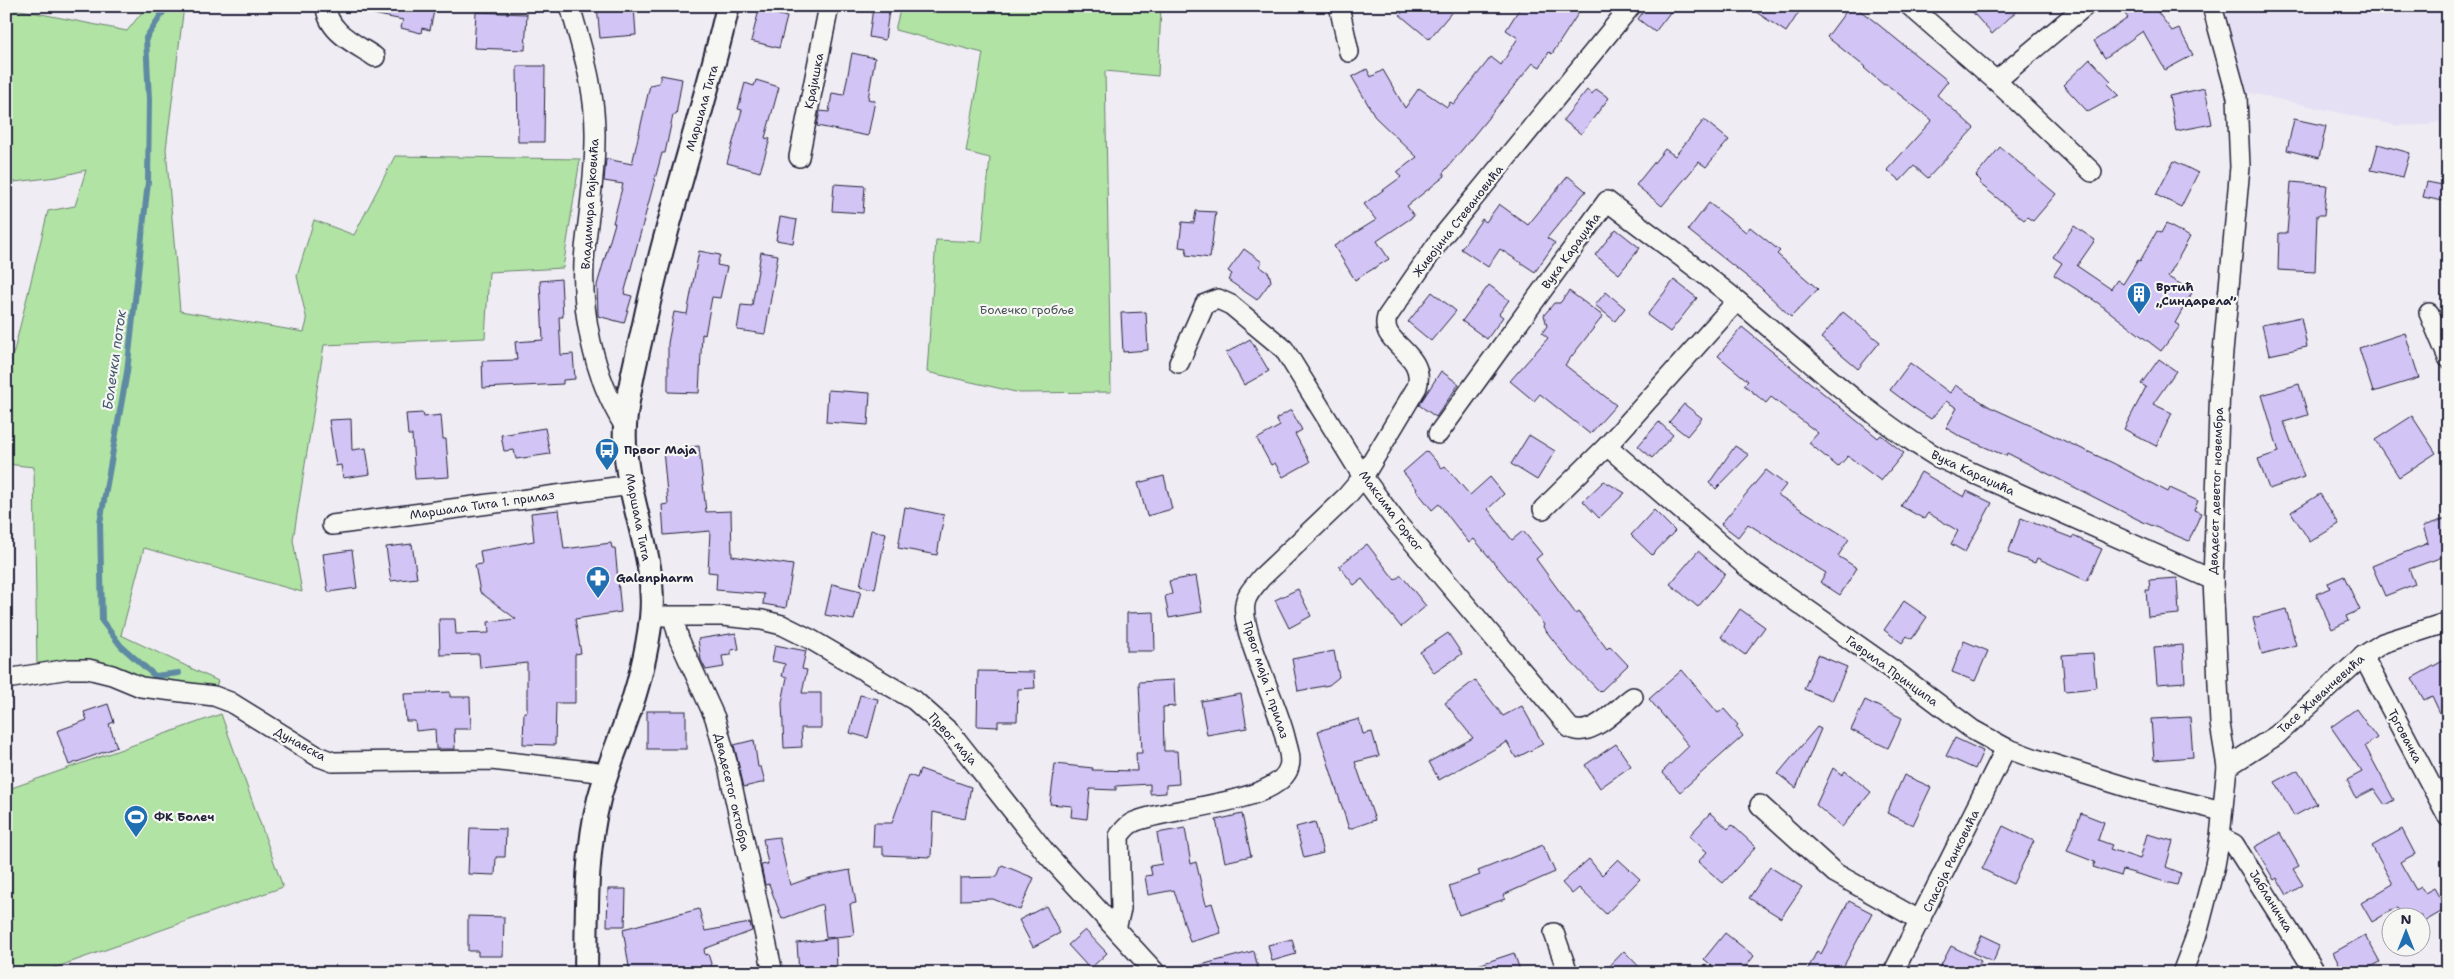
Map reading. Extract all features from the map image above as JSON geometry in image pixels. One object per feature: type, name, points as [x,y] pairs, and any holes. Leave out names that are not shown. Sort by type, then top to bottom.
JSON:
[{"type":"street","points":[[326,6],[329,21],[334,28],[375,57]]},
{"type":"street","name":"Владимира Рајковића","points":[[570,6],[594,92],[594,175],[585,250],[584,286],[587,316],[601,378],[612,407],[625,427]]},
{"type":"street","name":"Маршала Тита","points":[[586,973],[591,858],[598,802],[626,722],[645,652],[662,617],[650,576],[631,485],[625,427],[630,387],[650,296],[711,77],[728,6]]},
{"type":"street","name":"Крајишка","points":[[799,156],[829,6]]},
{"type":"street","points":[[1339,6],[1349,52]]},
{"type":"street","name":"Живојина Стевановића","points":[[1363,477],[1417,387],[1419,378],[1417,364],[1386,328],[1387,317],[1442,237],[1631,6]]},
{"type":"street","points":[[1910,6],[1996,82],[2092,172]]},
{"type":"street","points":[[1996,82],[2085,6]]},
{"type":"street","name":"Двадесет деветог новембра","points":[[2182,973],[2198,931],[2220,837],[2227,767],[2220,724],[2213,580],[2220,385],[2240,166],[2237,97],[2212,6]]},
{"type":"street","name":"Вука Караџића","points":[[1438,434],[1607,201],[1738,301],[1861,404],[1937,457],[2213,580]]},
{"type":"street","name":"Максима Горког","points":[[1179,363],[1205,304],[1218,299],[1231,305],[1284,349],[1363,477],[1455,594],[1570,728],[1576,732],[1591,729],[1633,697]]},
{"type":"street","points":[[1544,509],[1607,446],[1738,301]]},
{"type":"street","points":[[2429,313],[2448,358]]},
{"type":"street","name":"Гаврила Принципа","points":[[1607,446],[1746,568],[1900,674],[1973,730],[2006,748],[2133,789],[2222,811]]},
{"type":"street","name":"Првог маја 1. прилаз","points":[[1116,929],[1121,909],[1120,836],[1125,828],[1132,823],[1148,818],[1239,799],[1268,787],[1284,776],[1290,767],[1282,723],[1247,625],[1244,603],[1261,578],[1346,497],[1363,477]]},
{"type":"street","name":"Маршала Тита 1. прилаз","points":[[332,526],[631,485]]},
{"type":"street","name":"Првог маја","points":[[662,617],[745,617],[782,625],[810,638],[914,700],[951,733],[1046,853],[1156,973]]},
{"type":"street","name":"Двадесетог октобра","points":[[662,617],[679,638],[703,689],[720,736],[773,973]]},
{"type":"street","name":"Тасе Живанчевића","points":[[2227,767],[2276,735],[2363,656],[2400,636],[2448,622]]},
{"type":"street","name":"Трговачка","points":[[2363,656],[2448,817]]},
{"type":"street","name":"Дунавска","points":[[6,679],[88,668],[112,674],[141,687],[214,696],[230,702],[317,756],[333,762],[491,760],[607,773]]},
{"type":"street","name":"Спасоја Ранковића","points":[[1893,973],[1921,921],[2006,748]]},
{"type":"street","points":[[1760,805],[1835,873],[1921,921]]},
{"type":"street","name":"Јабланичка","points":[[2220,837],[2234,844],[2316,973]]},
{"type":"street","points":[[1554,933],[1568,973]]},
{"type":"shaded area","points":[[2219,6],[2448,6],[2448,120],[2424,125],[2398,126],[2246,92]]},
{"type":"green space","points":[[147,6],[184,6],[166,149],[180,311],[304,332],[307,321],[297,276],[314,220],[354,235],[395,156],[580,159],[563,268],[489,272],[485,338],[324,345],[293,540],[302,592],[144,548],[121,635],[218,681],[214,691],[144,684],[101,664],[72,659],[37,666],[34,467],[6,464],[6,384],[48,211],[75,206],[86,170],[57,177],[6,183],[6,7],[127,31]]},
{"type":"green space","name":"Болечко гробље","points":[[901,6],[1161,6],[1158,76],[1105,71],[1111,392],[1020,393],[927,372],[936,240],[982,242],[990,158],[966,152],[983,53],[895,30]]},
{"type":"green space","name":"ФК Болеч","points":[[221,714],[283,887],[40,973],[16,973],[6,946],[6,790]]},
{"type":"building","points":[[374,6],[435,6],[430,30],[422,28],[421,33],[401,28],[403,20],[373,14]]},
{"type":"building","points":[[597,6],[634,6],[636,35],[600,38]]},
{"type":"building","points":[[1407,6],[1442,6],[1451,13],[1429,39],[1400,15]]},
{"type":"building","points":[[1521,6],[1583,6],[1552,54],[1549,52],[1540,67],[1533,63],[1443,173],[1445,176],[1407,206],[1414,216],[1377,241],[1389,259],[1355,280],[1334,246],[1376,220],[1364,204],[1401,177],[1397,172],[1417,157],[1376,118],[1352,77],[1367,69],[1371,77],[1383,70],[1405,108],[1419,88],[1447,107],[1450,102],[1454,104],[1491,57],[1501,65],[1518,38],[1506,30]]},
{"type":"building","points":[[1647,6],[1675,6],[1655,32],[1638,19]]},
{"type":"building","points":[[1747,6],[1803,6],[1786,32]]},
{"type":"building","points":[[1850,6],[1854,6],[1874,21],[1948,81],[1937,95],[1974,128],[1928,178],[1914,166],[1900,181],[1887,170],[1932,120],[1886,84],[1884,85],[1865,67],[1827,37]]},
{"type":"building","points":[[1967,6],[2022,6],[1992,34]]},
{"type":"building","points":[[2119,6],[2153,6],[2172,31],[2179,28],[2193,55],[2165,70],[2143,31],[2105,58],[2094,41],[2128,18]]},
{"type":"building","points":[[873,8],[889,10],[885,40],[869,37]]},
{"type":"building","points":[[759,10],[787,17],[779,48],[751,41]]},
{"type":"building","points":[[476,12],[527,14],[525,50],[474,48]]},
{"type":"building","points":[[852,53],[875,58],[868,99],[875,101],[868,136],[817,126],[820,111],[829,112],[832,93],[844,95]]},
{"type":"building","points":[[2090,59],[2111,81],[2108,84],[2119,95],[2088,112],[2063,85]]},
{"type":"building","points":[[517,66],[545,66],[544,142],[518,142]]},
{"type":"building","points":[[661,75],[682,79],[676,115],[673,115],[665,153],[662,153],[624,294],[632,296],[624,323],[598,316],[597,285],[615,223],[613,223],[623,184],[604,181],[606,159],[632,164],[650,85],[659,83]]},
{"type":"building","points":[[756,80],[779,87],[765,138],[770,139],[760,172],[727,163],[742,110],[738,109],[745,83],[754,86]]},
{"type":"building","points":[[2205,88],[2212,124],[2176,131],[2169,96]]},
{"type":"building","points":[[1596,89],[1609,98],[1581,134],[1563,120],[1587,90],[1592,94]]},
{"type":"building","points":[[2294,119],[2326,126],[2319,158],[2287,150]]},
{"type":"building","points":[[1704,120],[1729,140],[1706,167],[1699,162],[1662,206],[1636,185],[1665,149],[1675,156]]},
{"type":"building","points":[[2378,144],[2410,153],[2403,177],[2371,170]]},
{"type":"building","points":[[2000,147],[2056,194],[2033,221],[2027,217],[2024,220],[1979,183],[1981,181],[1976,176]]},
{"type":"building","points":[[2174,161],[2198,173],[2181,207],[2156,195]]},
{"type":"building","points":[[1568,176],[1586,191],[1547,238],[1555,243],[1535,272],[1500,249],[1488,267],[1461,249],[1482,219],[1486,222],[1499,204],[1528,225]]},
{"type":"building","points":[[2291,182],[2327,185],[2324,215],[2317,215],[2315,272],[2278,270],[2279,233],[2287,233]]},
{"type":"building","points":[[2427,182],[2448,186],[2448,202],[2423,197]]},
{"type":"building","points":[[834,184],[865,186],[863,213],[832,211]]},
{"type":"building","points":[[1709,203],[1746,232],[1750,227],[1780,251],[1777,254],[1818,289],[1791,317],[1760,287],[1688,230]]},
{"type":"building","points":[[1196,211],[1216,212],[1210,258],[1186,255],[1187,248],[1179,247],[1182,222],[1194,223]]},
{"type":"building","points":[[780,217],[797,220],[793,243],[776,240]]},
{"type":"building","points":[[2166,224],[2190,237],[2168,277],[2193,291],[2175,323],[2180,326],[2161,351],[2098,303],[2054,275],[2062,263],[2053,257],[2074,226],[2095,240],[2077,266],[2111,289],[2117,280],[2123,284],[2138,260],[2140,261],[2157,231],[2161,233]]},
{"type":"building","points":[[1616,229],[1640,248],[1619,274],[1595,255]]},
{"type":"building","points":[[1244,249],[1262,262],[1259,266],[1269,273],[1271,281],[1257,300],[1228,280],[1232,274],[1228,271]]},
{"type":"building","points":[[699,251],[720,255],[717,265],[727,267],[720,298],[712,297],[705,335],[702,334],[699,393],[668,392],[668,343],[674,312],[687,314]]},
{"type":"building","points":[[761,252],[778,255],[765,334],[737,330],[741,305],[752,306]]},
{"type":"building","points":[[561,279],[563,317],[559,317],[561,355],[573,354],[575,379],[563,380],[563,384],[483,388],[482,361],[517,360],[515,342],[543,340],[540,281]]},
{"type":"building","points":[[1674,280],[1697,298],[1670,332],[1647,315]]},
{"type":"building","points":[[1489,285],[1509,300],[1499,314],[1503,317],[1487,339],[1462,321]]},
{"type":"building","points":[[1569,291],[1603,316],[1565,365],[1616,405],[1590,434],[1540,394],[1534,401],[1510,381],[1548,338],[1542,333],[1547,326],[1544,315],[1554,303],[1560,303]]},
{"type":"building","points":[[1432,292],[1456,311],[1431,341],[1408,322]]},
{"type":"building","points":[[1606,292],[1625,308],[1615,321],[1595,305]]},
{"type":"building","points":[[1146,312],[1148,350],[1123,352],[1121,313]]},
{"type":"building","points":[[1843,312],[1880,342],[1858,369],[1821,338]]},
{"type":"building","points":[[2301,317],[2307,347],[2269,355],[2262,325]]},
{"type":"building","points":[[1742,327],[1878,438],[1881,435],[1904,453],[1881,481],[1848,456],[1838,467],[1809,443],[1818,433],[1771,397],[1766,403],[1744,385],[1748,381],[1718,356]]},
{"type":"building","points":[[2405,333],[2419,378],[2373,392],[2359,348]]},
{"type":"building","points":[[1250,339],[1269,371],[1244,385],[1226,353]]},
{"type":"building","points":[[2159,359],[2176,371],[2153,404],[2172,413],[2156,446],[2124,429],[2146,387],[2141,384]]},
{"type":"building","points":[[1910,363],[1950,393],[1955,385],[1990,407],[2113,463],[2168,492],[2170,488],[2198,501],[2194,510],[2201,513],[2189,541],[2141,521],[2007,453],[2006,456],[1961,437],[1946,428],[1957,408],[1946,401],[1931,419],[1890,390]]},
{"type":"building","points":[[1441,371],[1459,384],[1436,417],[1419,405]]},
{"type":"building","points":[[2299,384],[2308,415],[2284,422],[2304,477],[2269,489],[2258,459],[2279,452],[2262,395]]},
{"type":"building","points":[[828,390],[870,393],[868,425],[826,422]]},
{"type":"building","points":[[1684,404],[1702,418],[1687,436],[1669,422]]},
{"type":"building","points":[[1291,410],[1302,430],[1295,434],[1310,462],[1283,477],[1275,463],[1271,465],[1257,439],[1280,426],[1276,419]]},
{"type":"building","points":[[423,413],[424,417],[441,415],[443,439],[446,439],[449,477],[415,479],[412,435],[408,435],[406,414]]},
{"type":"building","points":[[2412,416],[2436,453],[2399,477],[2375,440]]},
{"type":"building","points":[[351,419],[352,450],[366,448],[370,474],[343,478],[341,465],[336,466],[329,420]]},
{"type":"building","points":[[1659,422],[1673,435],[1652,458],[1638,446]]},
{"type":"building","points":[[545,428],[550,454],[516,459],[514,450],[504,451],[501,435]]},
{"type":"building","points":[[1529,435],[1555,451],[1537,480],[1511,464]]},
{"type":"building","points":[[699,446],[706,512],[731,511],[732,556],[793,565],[786,608],[763,604],[764,594],[716,590],[717,573],[708,572],[710,531],[664,535],[662,505],[668,504],[663,450]]},
{"type":"building","points":[[1735,446],[1749,455],[1716,489],[1709,483]]},
{"type":"building","points":[[1427,451],[1442,468],[1445,466],[1470,495],[1490,477],[1504,494],[1488,509],[1512,540],[1523,531],[1542,554],[1536,559],[1576,614],[1579,612],[1607,649],[1610,646],[1628,665],[1600,692],[1567,658],[1543,627],[1544,625],[1532,608],[1474,539],[1469,543],[1439,504],[1432,510],[1403,472]]},
{"type":"building","points":[[1766,470],[1786,485],[1778,495],[1849,539],[1838,556],[1857,568],[1840,595],[1820,582],[1826,573],[1748,524],[1738,537],[1721,524]]},
{"type":"building","points":[[1921,472],[1964,497],[1967,491],[1992,503],[1965,552],[1951,544],[1958,531],[1928,513],[1924,519],[1901,506]]},
{"type":"building","points":[[1164,476],[1172,509],[1147,516],[1138,483]]},
{"type":"building","points":[[1604,481],[1625,493],[1599,518],[1583,501]]},
{"type":"building","points":[[2320,494],[2339,524],[2310,542],[2291,512]]},
{"type":"building","points":[[905,507],[944,515],[937,555],[898,548]]},
{"type":"building","points":[[559,510],[564,549],[611,543],[612,548],[615,548],[621,612],[575,619],[581,653],[575,654],[575,703],[556,703],[555,745],[523,744],[524,712],[527,712],[527,663],[480,668],[479,654],[440,655],[439,619],[455,619],[456,634],[489,633],[488,622],[516,619],[480,592],[475,565],[482,564],[480,551],[534,541],[531,513]]},
{"type":"building","points":[[1654,510],[1675,531],[1652,555],[1631,535]]},
{"type":"building","points":[[2021,518],[2072,538],[2073,536],[2102,549],[2087,581],[2037,558],[2035,563],[2008,553]]},
{"type":"building","points":[[2448,518],[2448,555],[2409,569],[2415,584],[2385,596],[2372,566],[2428,543],[2423,526]]},
{"type":"building","points":[[871,530],[886,533],[875,589],[860,586]]},
{"type":"building","points":[[412,544],[417,578],[391,581],[386,547]]},
{"type":"building","points":[[1367,544],[1395,580],[1401,575],[1426,606],[1401,627],[1362,579],[1354,585],[1339,566]]},
{"type":"building","points":[[352,550],[357,588],[328,592],[323,554]]},
{"type":"building","points":[[1698,551],[1725,574],[1698,607],[1670,584]]},
{"type":"building","points":[[1196,576],[1202,612],[1169,618],[1165,596],[1172,594],[1169,581]]},
{"type":"building","points":[[2344,576],[2360,610],[2346,616],[2348,621],[2332,629],[2316,594],[2330,588],[2328,583]]},
{"type":"building","points":[[2177,578],[2179,614],[2148,617],[2146,590],[2150,590],[2149,580]]},
{"type":"building","points":[[832,584],[861,591],[854,620],[825,615]]},
{"type":"building","points":[[1298,589],[1311,616],[1289,628],[1275,600]]},
{"type":"building","points":[[1904,601],[1927,617],[1912,639],[1907,636],[1902,643],[1884,630]]},
{"type":"building","points":[[1740,609],[1765,627],[1745,655],[1721,637]]},
{"type":"building","points":[[2286,609],[2296,645],[2262,654],[2253,618]]},
{"type":"building","points":[[1154,612],[1155,651],[1127,651],[1127,613]]},
{"type":"building","points":[[736,633],[739,649],[731,650],[731,655],[722,656],[724,667],[706,670],[701,660],[698,639]]},
{"type":"building","points":[[1448,633],[1462,654],[1434,673],[1420,652]]},
{"type":"building","points":[[1964,641],[1988,651],[1975,681],[1952,672]]},
{"type":"building","points":[[775,645],[806,651],[802,669],[807,670],[802,693],[821,693],[821,728],[801,728],[802,747],[784,748],[782,703],[787,677],[782,676],[785,664],[772,661]]},
{"type":"building","points":[[2183,645],[2185,682],[2157,684],[2154,647]]},
{"type":"building","points":[[1334,651],[1339,677],[1329,685],[1298,691],[1292,659]]},
{"type":"building","points":[[2093,653],[2096,688],[2065,691],[2062,655]]},
{"type":"building","points":[[1818,655],[1847,667],[1832,701],[1804,689]]},
{"type":"building","points":[[2448,658],[2448,730],[2432,696],[2424,700],[2412,678]]},
{"type":"building","points":[[1682,670],[1718,713],[1724,709],[1738,725],[1736,727],[1743,736],[1680,792],[1662,772],[1689,746],[1649,699]]},
{"type":"building","points":[[978,671],[1034,672],[1035,688],[1018,689],[1017,721],[998,721],[998,727],[977,726]]},
{"type":"building","points":[[1174,680],[1175,706],[1163,707],[1164,751],[1177,751],[1179,784],[1166,785],[1166,793],[1150,794],[1150,784],[1116,786],[1116,790],[1090,789],[1087,819],[1071,817],[1072,806],[1050,804],[1055,764],[1093,768],[1092,770],[1137,771],[1136,753],[1142,753],[1139,682]]},
{"type":"building","points":[[1475,680],[1503,716],[1522,706],[1543,744],[1516,758],[1507,742],[1439,780],[1429,762],[1473,738],[1445,703]]},
{"type":"building","points":[[450,692],[450,697],[470,697],[471,729],[454,729],[455,749],[436,749],[435,729],[416,731],[415,721],[406,721],[404,694]]},
{"type":"building","points":[[1241,694],[1247,728],[1207,735],[1201,701]]},
{"type":"building","points":[[860,695],[878,699],[868,738],[850,733]]},
{"type":"building","points":[[1865,700],[1902,718],[1888,748],[1851,730]]},
{"type":"building","points":[[108,704],[114,722],[109,724],[117,747],[69,765],[57,731],[87,720],[84,712]]},
{"type":"building","points":[[2356,709],[2377,738],[2365,746],[2394,800],[2385,805],[2374,789],[2356,798],[2347,780],[2362,772],[2331,727]]},
{"type":"building","points":[[647,711],[686,711],[686,749],[647,749]]},
{"type":"building","points":[[2190,717],[2193,757],[2154,760],[2151,719]]},
{"type":"building","points":[[1359,719],[1363,734],[1372,732],[1379,756],[1355,762],[1375,820],[1349,829],[1318,731]]},
{"type":"building","points":[[1817,727],[1821,729],[1796,788],[1778,774]]},
{"type":"building","points":[[1955,738],[1983,751],[1975,769],[1946,756]]},
{"type":"building","points":[[754,740],[758,767],[761,767],[765,782],[744,787],[734,745]]},
{"type":"building","points":[[1616,744],[1631,766],[1600,788],[1585,765]]},
{"type":"building","points":[[1833,768],[1842,775],[1845,771],[1871,792],[1842,827],[1816,805]]},
{"type":"building","points":[[920,769],[971,787],[965,819],[933,812],[931,857],[883,855],[883,847],[873,847],[874,823],[892,823],[909,775],[917,778]]},
{"type":"building","points":[[2298,770],[2317,804],[2294,816],[2275,782]]},
{"type":"building","points":[[1904,775],[1931,787],[1913,825],[1887,813]]},
{"type":"building","points":[[1710,813],[1728,829],[1732,825],[1756,847],[1723,883],[1698,862],[1707,852],[1689,836]]},
{"type":"building","points":[[2081,813],[2104,822],[2098,840],[2112,845],[2110,849],[2140,859],[2147,834],[2173,841],[2166,867],[2181,873],[2177,885],[2123,870],[2121,876],[2093,867],[2095,862],[2067,851]]},
{"type":"building","points":[[1242,814],[1251,856],[1225,862],[1216,820]]},
{"type":"building","points":[[1315,822],[1323,853],[1304,858],[1296,827]]},
{"type":"building","points":[[2003,826],[2034,841],[2013,884],[1982,869]]},
{"type":"building","points":[[470,828],[506,829],[505,857],[496,857],[495,875],[468,874]]},
{"type":"building","points":[[1185,828],[1191,864],[1196,862],[1206,905],[1212,903],[1221,933],[1190,942],[1174,890],[1148,895],[1145,876],[1152,875],[1150,866],[1162,864],[1157,833]]},
{"type":"building","points":[[2402,829],[2415,854],[2400,862],[2416,890],[2421,887],[2425,893],[2434,888],[2446,909],[2432,917],[2432,906],[2382,906],[2382,916],[2372,922],[2361,903],[2393,884],[2372,846]]},
{"type":"building","points":[[2280,833],[2299,866],[2293,869],[2303,885],[2287,895],[2277,878],[2274,880],[2255,847]]},
{"type":"building","points":[[779,837],[790,885],[813,877],[850,870],[856,903],[850,904],[854,935],[826,938],[822,904],[782,919],[769,884],[765,885],[761,865],[768,864],[763,839]]},
{"type":"building","points":[[1543,845],[1555,872],[1503,895],[1505,899],[1459,915],[1449,886],[1480,875],[1478,871]]},
{"type":"building","points":[[1589,859],[1602,875],[1618,859],[1640,879],[1606,914],[1579,888],[1572,894],[1562,883]]},
{"type":"building","points":[[1002,865],[1034,878],[1020,910],[993,899],[960,900],[960,878],[997,877]]},
{"type":"building","points":[[1770,867],[1802,887],[1781,918],[1749,898]]},
{"type":"building","points":[[608,889],[626,889],[625,926],[607,926]]},
{"type":"building","points":[[1849,901],[1872,913],[1840,973],[1806,973],[1817,951],[1821,954]]},
{"type":"building","points":[[1046,906],[1060,933],[1033,947],[1019,920]]},
{"type":"building","points":[[699,909],[705,931],[750,923],[752,931],[704,949],[705,955],[708,954],[714,973],[630,973],[623,929]]},
{"type":"building","points":[[468,916],[504,917],[503,956],[478,956],[478,951],[468,951]]},
{"type":"building","points":[[1085,930],[1107,953],[1090,969],[1068,945]]},
{"type":"building","points":[[1725,933],[1754,956],[1741,973],[1721,973],[1704,959]]},
{"type":"building","points":[[1982,935],[2001,944],[1993,962],[1973,953]]},
{"type":"building","points":[[2365,935],[2380,962],[2360,973],[2344,973],[2333,953]]},
{"type":"building","points":[[836,938],[837,973],[799,973],[797,943]]},
{"type":"building","points":[[1292,939],[1296,954],[1272,961],[1268,945]]},
{"type":"building","points":[[1951,946],[1981,961],[1975,973],[1937,973]]},
{"type":"building","points":[[1254,951],[1259,973],[1194,973],[1193,967]]},
{"type":"building","points":[[1624,951],[1645,973],[1603,973]]},
{"type":"building","points":[[1514,953],[1521,973],[1464,973],[1463,970]]},
{"type":"waterway","name":"Болечки поток","points":[[167,6],[146,38],[149,100],[148,182],[127,372],[100,523],[102,621],[121,646],[155,676],[179,673]]},
{"type":"place","name":"Вртић „Синдарела”","points":[[2139,315]]},
{"type":"place","name":"Првог Маја","points":[[607,471]]},
{"type":"place","name":"Galenpharm","points":[[598,599]]},
{"type":"place","name":"ФК Болеч","points":[[136,838]]}]
